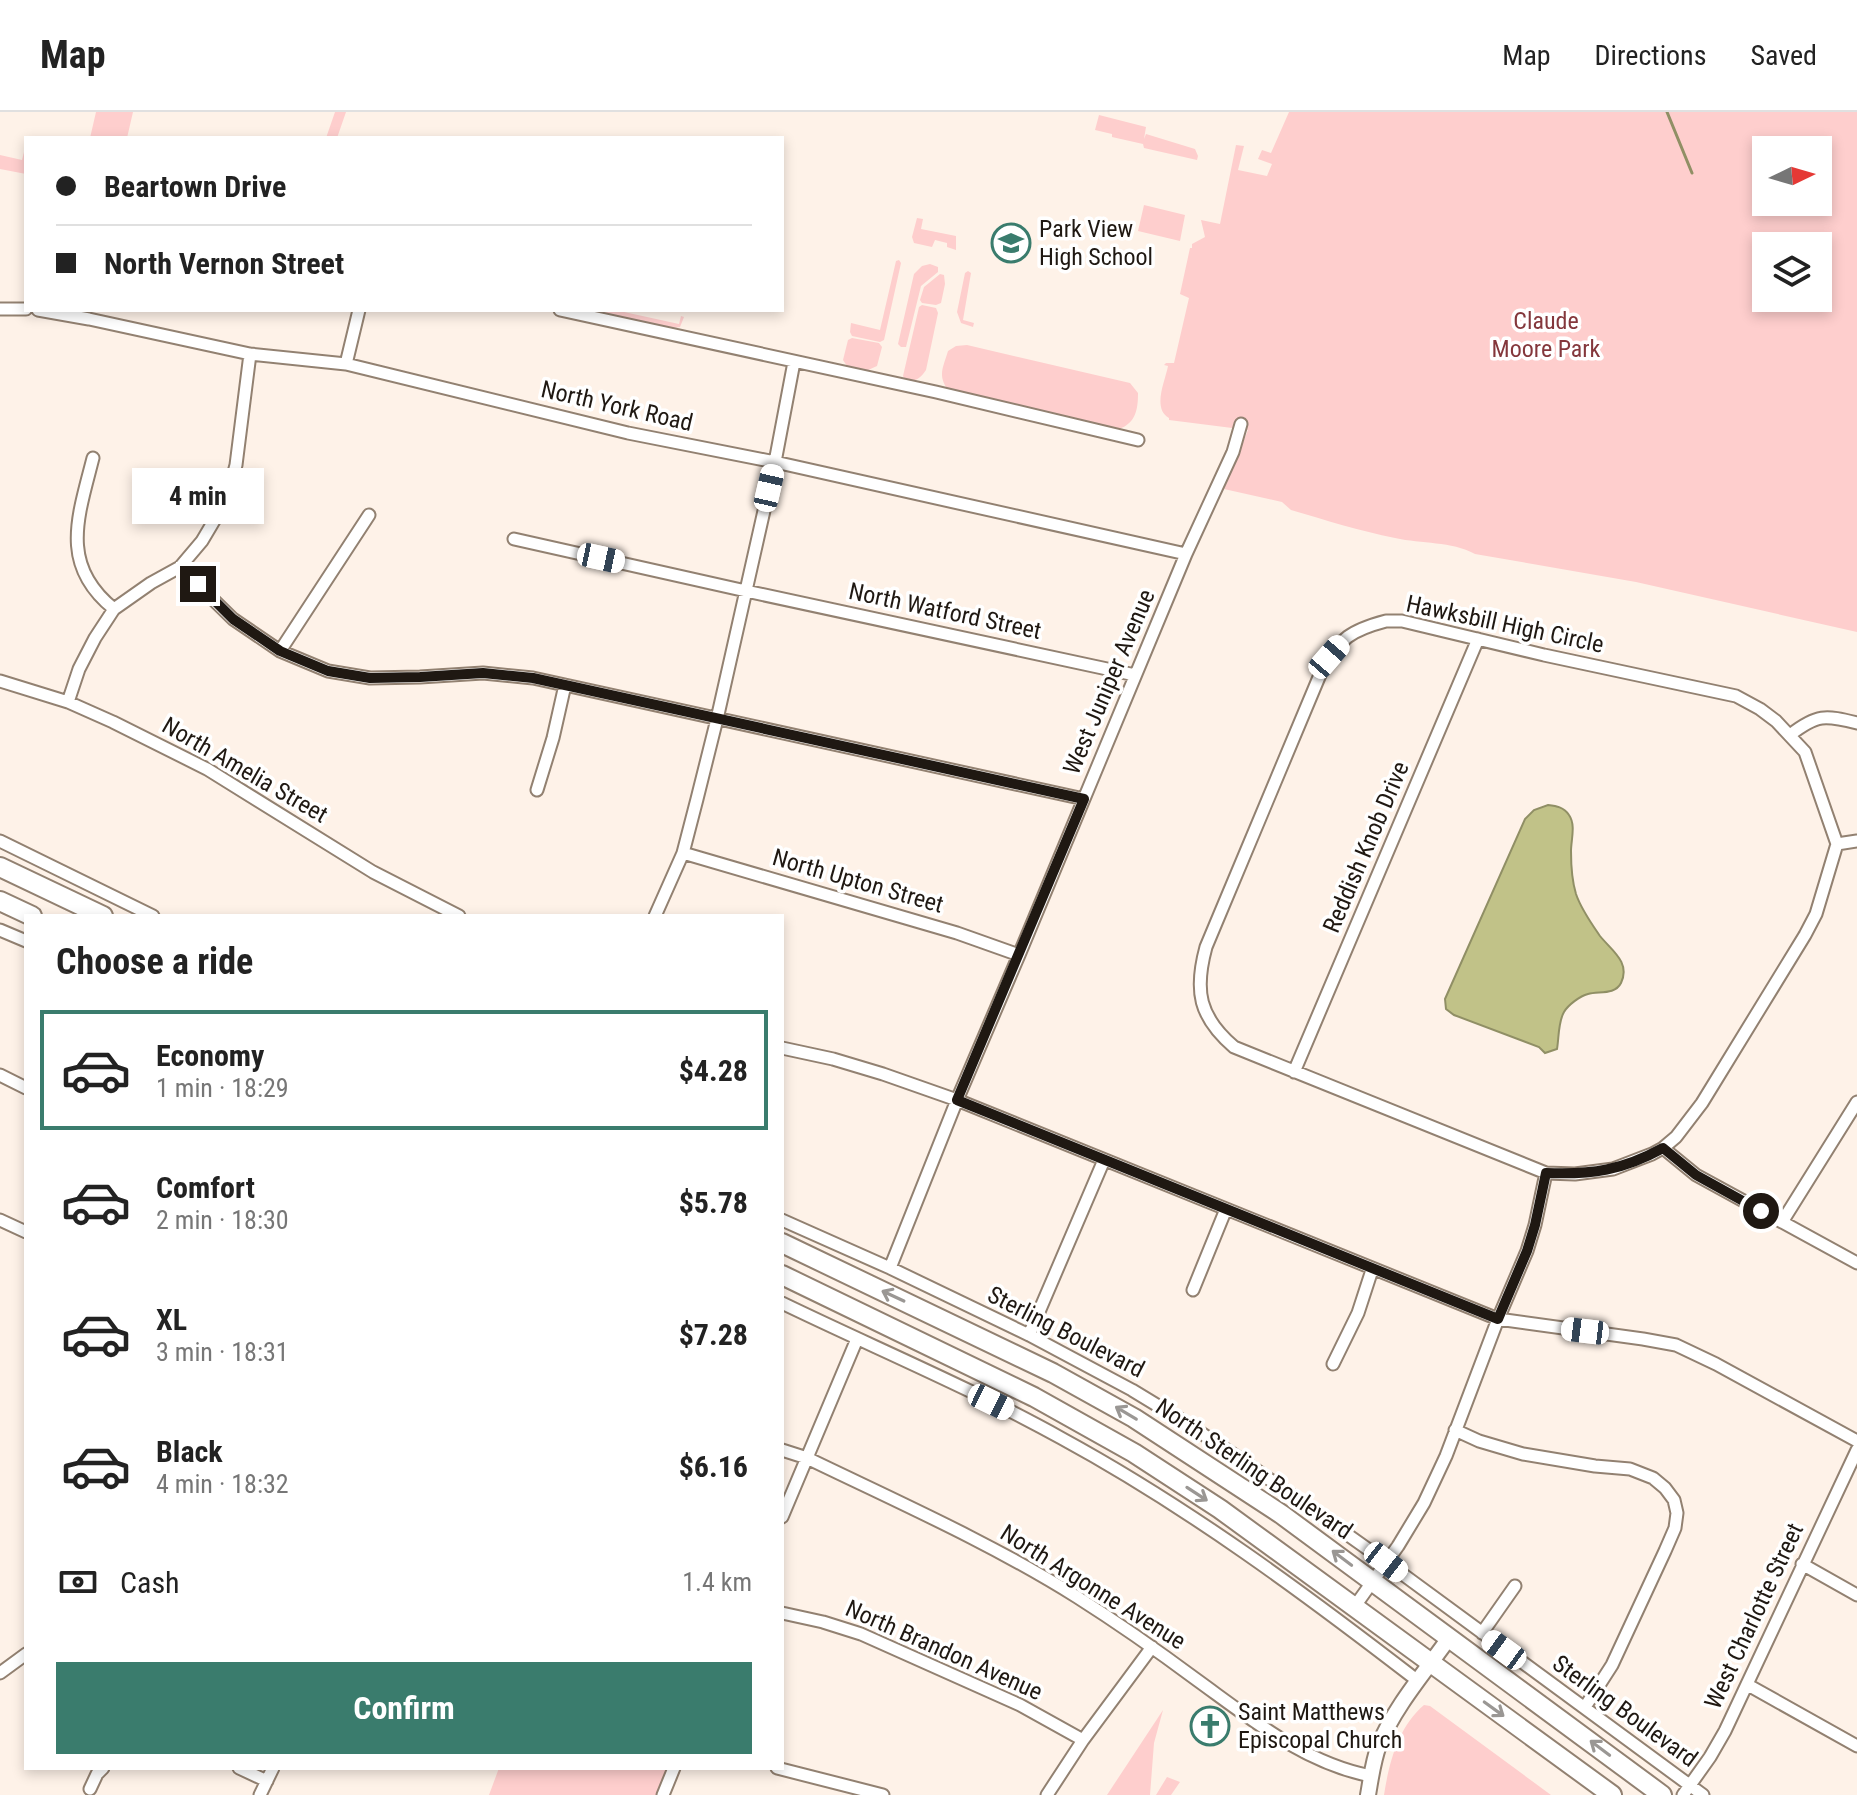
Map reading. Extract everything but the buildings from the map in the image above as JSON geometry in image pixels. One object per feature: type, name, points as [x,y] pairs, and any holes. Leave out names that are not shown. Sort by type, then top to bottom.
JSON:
[{"type":"main road","points":[[0,867],[99,914]]},
{"type":"main road","points":[[0,901],[28,914]]},
{"type":"main road","name":"North Sterling Boulevard","points":[[784,1244],[1114,1405],[1281,1514],[1662,1795]]},
{"type":"main road","points":[[784,1276],[1034,1397],[1096,1431],[1220,1509],[1612,1795]]},
{"type":"street","points":[[0,309],[24,309]]},
{"type":"street","name":"North York Road","points":[[49,312],[250,354],[346,364],[628,433],[775,462],[1186,554]]},
{"type":"street","points":[[346,364],[359,312]]},
{"type":"street","points":[[569,312],[924,389],[1138,440]]},
{"type":"street","points":[[68,702],[84,658],[114,609],[180,567],[202,541],[229,490],[236,465],[250,354]]},
{"type":"street","points":[[656,914],[683,853],[717,719],[775,462],[794,362]]},
{"type":"street","name":"West Juniper Avenue","points":[[890,1268],[1135,675],[1233,452],[1241,424]]},
{"type":"street","points":[[93,458],[79,519],[76,548],[84,573],[100,598],[114,609]]},
{"type":"street","points":[[280,651],[369,515]]},
{"type":"street","name":"North Watford Street","points":[[514,539],[1135,675]]},
{"type":"street","points":[[180,567],[233,619],[280,651],[328,671],[370,678],[483,673],[533,678],[1084,799]]},
{"type":"street","name":"Hawksbill High Circle","points":[[1386,621],[1402,621],[1736,696],[1760,709],[1790,735],[1805,752],[1837,844],[1816,914],[1702,1103],[1688,1123],[1663,1148],[1613,1169],[1575,1174],[1546,1173],[1234,1047],[1217,1033],[1205,1013],[1199,989],[1200,968],[1206,947],[1322,670],[1329,657],[1352,632],[1386,621]]},
{"type":"street","name":"Reddish Knob Drive","points":[[1294,1072],[1478,639]]},
{"type":"street","name":"North Amelia Street","points":[[0,681],[68,702],[207,769],[373,872],[455,914]]},
{"type":"street","points":[[537,790],[565,685]]},
{"type":"street","points":[[1790,735],[1817,718],[1857,723]]},
{"type":"street","points":[[0,841],[149,914]]},
{"type":"street","points":[[1837,844],[1857,841]]},
{"type":"street","name":"North Upton Street","points":[[683,853],[943,928],[1019,955]]},
{"type":"street","points":[[0,930],[24,940]]},
{"type":"street","points":[[784,1048],[833,1059],[957,1100],[1498,1319],[1676,1345],[1857,1441]]},
{"type":"street","points":[[0,1075],[24,1087]]},
{"type":"street","points":[[1782,1222],[1857,1102]]},
{"type":"street","points":[[1663,1148],[1696,1175],[1857,1263]]},
{"type":"street","points":[[1029,1335],[1104,1160]]},
{"type":"street","points":[[1355,1606],[1424,1503],[1527,1251],[1546,1173]]},
{"type":"street","points":[[1193,1290],[1226,1209]]},
{"type":"street","points":[[0,1220],[24,1231]]},
{"type":"street","name":"Sterling Boulevard","points":[[784,1221],[1029,1335],[1183,1421],[1386,1562],[1585,1707],[1686,1790],[1703,1795]]},
{"type":"street","points":[[1333,1364],[1358,1313],[1372,1270]]},
{"type":"street","points":[[784,1304],[1016,1413],[1139,1483],[1204,1524],[1323,1608],[1418,1681]]},
{"type":"street","points":[[784,1512],[857,1339]]},
{"type":"street","points":[[1455,1430],[1523,1454],[1630,1469],[1653,1478],[1674,1500],[1677,1513],[1670,1540],[1612,1665],[1585,1707]]},
{"type":"street","name":"West Charlotte Street","points":[[1686,1790],[1710,1757],[1748,1685],[1857,1450]]},
{"type":"street","name":"North Argonne Avenue","points":[[784,1451],[807,1458],[1000,1552],[1081,1599],[1306,1754],[1341,1769],[1371,1776]]},
{"type":"street","points":[[1802,1564],[1857,1595]]},
{"type":"street","points":[[1482,1633],[1515,1586]]},
{"type":"street","name":"North Brandon Avenue","points":[[784,1613],[861,1634],[1020,1705],[1083,1740]]},
{"type":"street","points":[[1368,1795],[1379,1745],[1403,1701],[1449,1638]]},
{"type":"street","points":[[1047,1795],[1083,1740],[1152,1647]]},
{"type":"street","points":[[0,1673],[24,1655]]},
{"type":"street","points":[[1748,1685],[1857,1746]]},
{"type":"street","points":[[90,1789],[101,1770]]},
{"type":"street","points":[[243,1770],[267,1781]]},
{"type":"street","points":[[260,1795],[272,1770]]},
{"type":"street","points":[[663,1795],[673,1770]]},
{"type":"street","points":[[784,1770],[883,1795]]},
{"type":"green space","points":[[96,112],[133,112],[127,136],[90,136]]},
{"type":"green space","points":[[335,112],[346,112],[338,136],[327,136]]},
{"type":"green space","name":"Claude Moore Park","points":[[1289,112],[1857,112],[1857,632],[1636,582],[1382,535],[1291,510],[1282,502],[1224,489],[1248,430],[1169,420],[1160,401],[1168,366],[1164,365],[1174,363],[1189,298],[1180,294],[1190,248],[1205,237],[1201,220],[1220,224],[1236,145],[1244,146],[1238,170],[1267,176],[1272,164],[1258,159],[1262,150],[1271,153]]},
{"type":"green space","points":[[1099,115],[1146,127],[1144,139],[1146,134],[1195,149],[1197,160],[1144,148],[1143,144],[1095,130]]},
{"type":"green space","points":[[24,152],[24,174],[0,169],[0,155],[22,160]]},
{"type":"green space","points":[[1144,205],[1185,215],[1180,241],[1138,231]]},
{"type":"green space","points":[[917,218],[923,219],[921,229],[956,236],[956,250],[947,247],[947,243],[935,240],[932,247],[914,243],[912,237]]},
{"type":"green space","points":[[896,261],[901,263],[884,340],[880,342],[852,336],[851,323],[880,330]]},
{"type":"green space","points":[[930,264],[938,267],[938,272],[921,286],[906,347],[901,347],[898,344],[914,274],[922,266]]},
{"type":"green space","points":[[968,271],[971,273],[963,320],[974,323],[973,327],[961,323],[957,312]]},
{"type":"green space","points":[[940,274],[944,275],[945,284],[941,303],[922,303],[924,287]]},
{"type":"green space","points":[[922,305],[936,308],[938,313],[926,370],[917,379],[905,380],[903,376]]},
{"type":"green space","points":[[600,312],[624,312],[679,324],[681,316],[684,317],[680,327]]},
{"type":"green space","points":[[848,340],[879,343],[882,347],[877,366],[866,371],[847,366],[843,360]]},
{"type":"green space","points":[[967,345],[1130,383],[1138,393],[1135,415],[1119,429],[949,391],[942,376],[948,351]]},
{"type":"green space","points":[[1424,1705],[1430,1706],[1551,1795],[1384,1795],[1401,1735]]},
{"type":"green space","points":[[1163,1710],[1154,1743],[1150,1795],[1107,1795]]},
{"type":"green space","points":[[498,1770],[673,1770],[663,1795],[489,1795]]},
{"type":"green space","points":[[1167,1777],[1180,1782],[1171,1795],[1156,1795]]},
{"type":"shaded area","points":[[1548,805],[1567,812],[1571,819],[1576,894],[1593,926],[1622,963],[1623,976],[1615,989],[1585,995],[1568,1007],[1561,1020],[1557,1049],[1545,1053],[1539,1047],[1454,1015],[1446,1009],[1445,999],[1525,819],[1534,810]]},
{"type":"waterway","points":[[1667,112],[1692,173]]},
{"type":"place","name":"Park View High School","points":[[1011,243]]},
{"type":"place","name":"Saint Matthews Episcopal Church","points":[[1210,1726]]},
{"type":"route","points":[[198,584],[233,619],[280,651],[328,671],[370,678],[483,673],[533,678],[1084,799],[957,1100],[1372,1270],[1498,1319],[1527,1251],[1546,1173],[1575,1174],[1613,1169],[1663,1148],[1696,1175],[1761,1211]]}]
